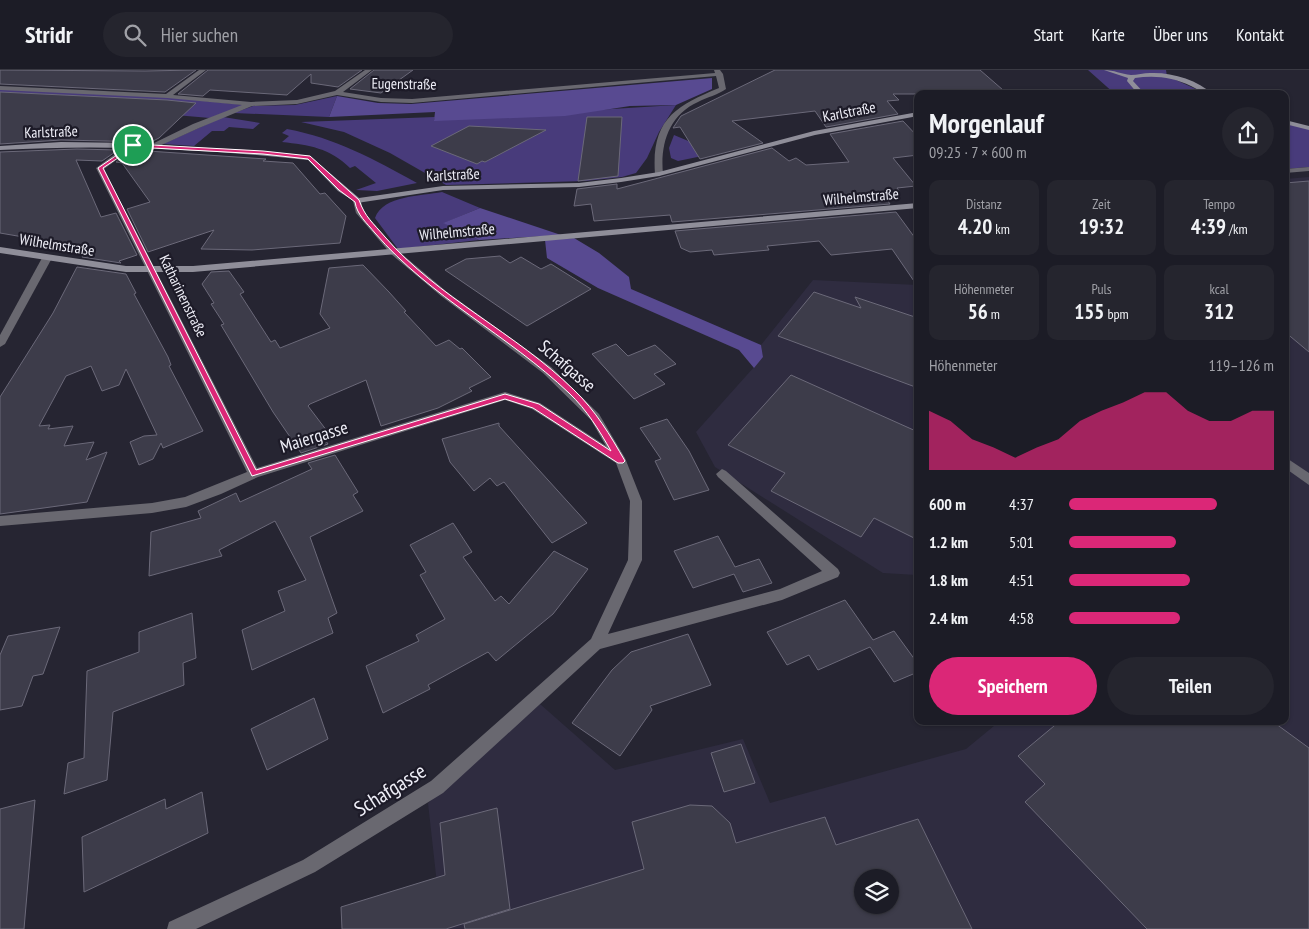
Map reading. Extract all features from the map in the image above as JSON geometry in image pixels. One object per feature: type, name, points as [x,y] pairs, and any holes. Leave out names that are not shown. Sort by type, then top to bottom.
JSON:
[{"type":"street","points":[[167,96],[203,70]]},
{"type":"street","points":[[337,93],[370,70]]},
{"type":"street","points":[[1108,70],[1132,77],[1147,73],[1170,72],[1204,90]]},
{"type":"street","points":[[659,174],[658,149],[673,115],[687,105],[723,89],[718,72]]},
{"type":"street","name":"Eugenstraße","points":[[0,88],[167,96],[251,104],[297,102],[337,93],[381,100],[412,101],[718,72]]},
{"type":"street","points":[[1132,77],[1130,81],[1138,90]]},
{"type":"street","points":[[155,146],[196,126],[251,104]]},
{"type":"street","name":"Karlstraße","points":[[0,148],[62,144],[133,145],[263,153],[310,158],[341,189],[358,201],[443,188],[579,185],[659,174],[814,133],[914,115]]},
{"type":"street","points":[[1289,123],[1309,128]]},
{"type":"street","name":"Katharinenstraße","points":[[133,145],[100,168],[154,270],[254,474]]},
{"type":"street","points":[[1289,171],[1309,169]]},
{"type":"street","name":"Schafgasse","points":[[176,929],[309,866],[437,787],[596,644],[635,560],[636,501],[621,461],[595,417],[572,392],[547,370],[444,294],[394,252],[359,211],[358,201]]},
{"type":"street","name":"Wilhelmstraße","points":[[0,250],[126,269],[193,269],[914,206]]},
{"type":"street","points":[[0,344],[47,258]]},
{"type":"street","name":"Maiergasse","points":[[0,521],[152,508],[186,502],[217,492],[254,474],[505,396],[536,406],[621,461]]},
{"type":"street","points":[[1289,464],[1309,480]]},
{"type":"street","name":"Schafgasse","points":[[596,644],[782,594],[833,573],[722,474]]},
{"type":"shaded area","points":[[1088,70],[1166,70],[1167,76],[1198,90],[1110,90]]},
{"type":"shaded area","points":[[712,78],[712,89],[676,105],[630,106],[565,116],[434,121],[435,112],[329,117],[337,96],[378,103],[411,104]]},
{"type":"shaded area","points":[[0,89],[166,97],[245,105],[210,118],[0,100]]},
{"type":"shaded area","points":[[337,96],[329,117],[234,113],[253,106],[295,105]]},
{"type":"shaded area","points":[[676,105],[659,132],[647,158],[636,173],[622,177],[585,181],[446,185],[390,153],[344,132],[301,122],[435,117],[434,120]]},
{"type":"shaded area","points":[[223,117],[260,123],[253,129],[229,127],[224,131],[212,131],[194,146],[163,144]]},
{"type":"shaded area","points":[[1289,124],[1309,129],[1309,167],[1289,169]]},
{"type":"shaded area","points":[[287,129],[338,144],[370,158],[417,183],[377,191],[356,190],[376,183],[355,166],[350,168],[327,152],[310,146],[282,142],[289,136],[282,133]]},
{"type":"shaded area","points":[[674,135],[717,153],[678,161],[671,158],[669,148]]},
{"type":"shaded area","points":[[1309,177],[1309,929],[442,929],[428,803],[540,704],[615,770],[743,739],[770,803],[966,749],[995,725],[1289,725],[1289,179]]},
{"type":"shaded area","points":[[442,192],[480,208],[444,223],[479,240],[398,249],[375,218],[379,210],[394,201],[404,198]]},
{"type":"shaded area","points":[[480,208],[561,235],[479,240],[443,223]]},
{"type":"shaded area","points":[[574,238],[599,253],[629,277],[631,289],[761,345],[763,357],[754,368],[739,350],[598,288],[547,258],[545,240]]},
{"type":"shaded area","points":[[813,280],[914,285],[914,575],[883,573],[715,467],[696,432],[763,357],[761,345]]},
{"type":"building","points":[[0,70],[196,70],[165,92],[0,84]]},
{"type":"building","points":[[208,70],[362,70],[338,87],[311,83],[311,74],[287,95],[210,90],[203,96],[178,94]]},
{"type":"building","points":[[374,70],[413,70],[381,93],[350,89]]},
{"type":"building","points":[[775,70],[980,70],[1003,90],[914,90],[914,94],[893,94],[899,100],[887,101],[898,114],[826,127],[815,111],[732,121],[763,143],[700,159],[680,127],[673,128],[681,116]]},
{"type":"building","points":[[0,92],[196,103],[159,138],[151,142],[61,140],[0,144]]},
{"type":"building","points":[[587,117],[622,117],[618,176],[578,181]]},
{"type":"building","points":[[903,121],[914,133],[914,155],[893,158],[914,184],[914,186],[897,188],[899,191],[882,192],[890,204],[672,222],[670,215],[594,221],[591,204],[574,206],[577,189],[617,184],[617,189],[772,148],[789,161],[796,158],[806,165],[849,162],[830,134]]},
{"type":"building","points":[[469,126],[546,130],[485,162],[482,161],[477,164],[431,146]]},
{"type":"building","points":[[77,149],[118,150],[102,161],[76,160],[101,217],[116,213],[137,255],[119,261],[121,263],[82,257],[87,248],[0,233],[0,152]]},
{"type":"building","points":[[133,150],[266,159],[263,161],[293,163],[320,194],[325,193],[346,216],[340,243],[252,250],[201,249],[214,230],[148,252],[127,209],[150,202],[122,163],[116,162]]},
{"type":"building","points":[[1309,181],[1309,352],[1289,335],[1289,183]]},
{"type":"building","points":[[896,212],[914,237],[914,281],[892,249],[831,255],[819,241],[767,246],[769,250],[714,255],[712,250],[690,252],[681,248],[675,231]]},
{"type":"building","points":[[500,256],[510,263],[521,257],[541,269],[551,264],[591,289],[527,326],[445,270],[466,259]]},
{"type":"building","points":[[363,265],[436,346],[449,340],[460,349],[462,348],[491,377],[469,388],[472,391],[438,408],[381,426],[366,380],[308,406],[327,431],[321,434],[328,444],[301,453],[273,412],[221,325],[224,324],[211,304],[214,303],[202,284],[211,272],[229,271],[244,292],[240,294],[271,342],[275,340],[280,348],[330,328],[320,314],[329,268]]},
{"type":"building","points":[[77,267],[126,274],[136,293],[134,294],[168,357],[171,365],[169,366],[203,431],[163,448],[161,443],[153,459],[139,465],[130,442],[144,436],[157,435],[126,369],[119,385],[102,391],[91,366],[66,376],[39,426],[50,425],[48,429],[73,426],[64,446],[94,442],[86,460],[107,452],[87,502],[0,514],[0,397],[53,313]]},
{"type":"building","points":[[814,292],[861,308],[855,297],[914,317],[914,387],[778,336]]},
{"type":"building","points":[[616,344],[628,356],[655,345],[676,364],[654,374],[665,384],[634,399],[592,354]]},
{"type":"building","points":[[791,375],[914,430],[914,538],[874,518],[861,537],[771,491],[785,473],[728,445]]},
{"type":"building","points":[[667,419],[689,451],[709,490],[674,500],[655,461],[661,459],[640,428]]},
{"type":"building","points":[[499,423],[499,426],[587,523],[552,543],[504,482],[497,486],[490,478],[474,491],[450,462],[442,439]]},
{"type":"building","points":[[335,455],[358,492],[353,495],[363,511],[310,537],[337,613],[328,618],[333,633],[252,670],[242,630],[285,611],[278,591],[306,580],[275,521],[219,550],[222,556],[149,576],[151,532],[201,518],[198,511],[236,493],[240,502],[312,469],[308,463]]},
{"type":"building","points":[[453,523],[472,552],[463,557],[495,601],[501,596],[509,604],[554,551],[588,569],[553,614],[496,661],[488,652],[428,685],[430,689],[383,713],[366,666],[419,641],[416,635],[445,619],[420,575],[426,572],[410,545]]},
{"type":"building","points":[[718,536],[735,567],[759,559],[772,583],[743,592],[734,574],[693,588],[674,551]]},
{"type":"building","points":[[845,600],[873,640],[894,631],[914,658],[914,674],[894,682],[870,647],[818,670],[809,655],[787,665],[767,632]]},
{"type":"building","points":[[192,613],[196,658],[183,663],[184,685],[113,712],[107,780],[64,794],[68,763],[84,758],[87,671],[139,652],[139,632]]},
{"type":"building","points":[[60,627],[43,674],[33,676],[22,706],[0,710],[0,655],[8,636]]},
{"type":"building","points":[[688,634],[711,685],[650,706],[652,710],[620,756],[572,723],[612,670],[631,652]]},
{"type":"building","points":[[314,698],[328,739],[267,770],[251,729]]},
{"type":"building","points":[[1055,725],[1277,725],[1309,748],[1309,929],[1147,929],[1025,802],[1045,784],[1018,756]]},
{"type":"building","points":[[741,744],[755,783],[724,792],[711,753]]},
{"type":"building","points":[[202,792],[208,833],[84,892],[82,837],[165,799],[166,809]]},
{"type":"building","points":[[35,800],[24,929],[0,929],[0,809]]},
{"type":"building","points":[[690,805],[712,806],[730,823],[736,843],[825,817],[836,845],[918,819],[972,929],[465,929],[464,924],[644,869],[632,822]]},
{"type":"building","points":[[497,808],[510,909],[446,929],[342,929],[341,907],[445,875],[440,823]]},
{"type":"route","points":[[133,145],[263,153],[310,158],[341,189],[358,201],[359,211],[394,252],[444,294],[547,370],[572,392],[595,417],[621,461],[536,406],[505,396],[254,474],[196,360],[154,270],[100,168],[133,145]]}]
